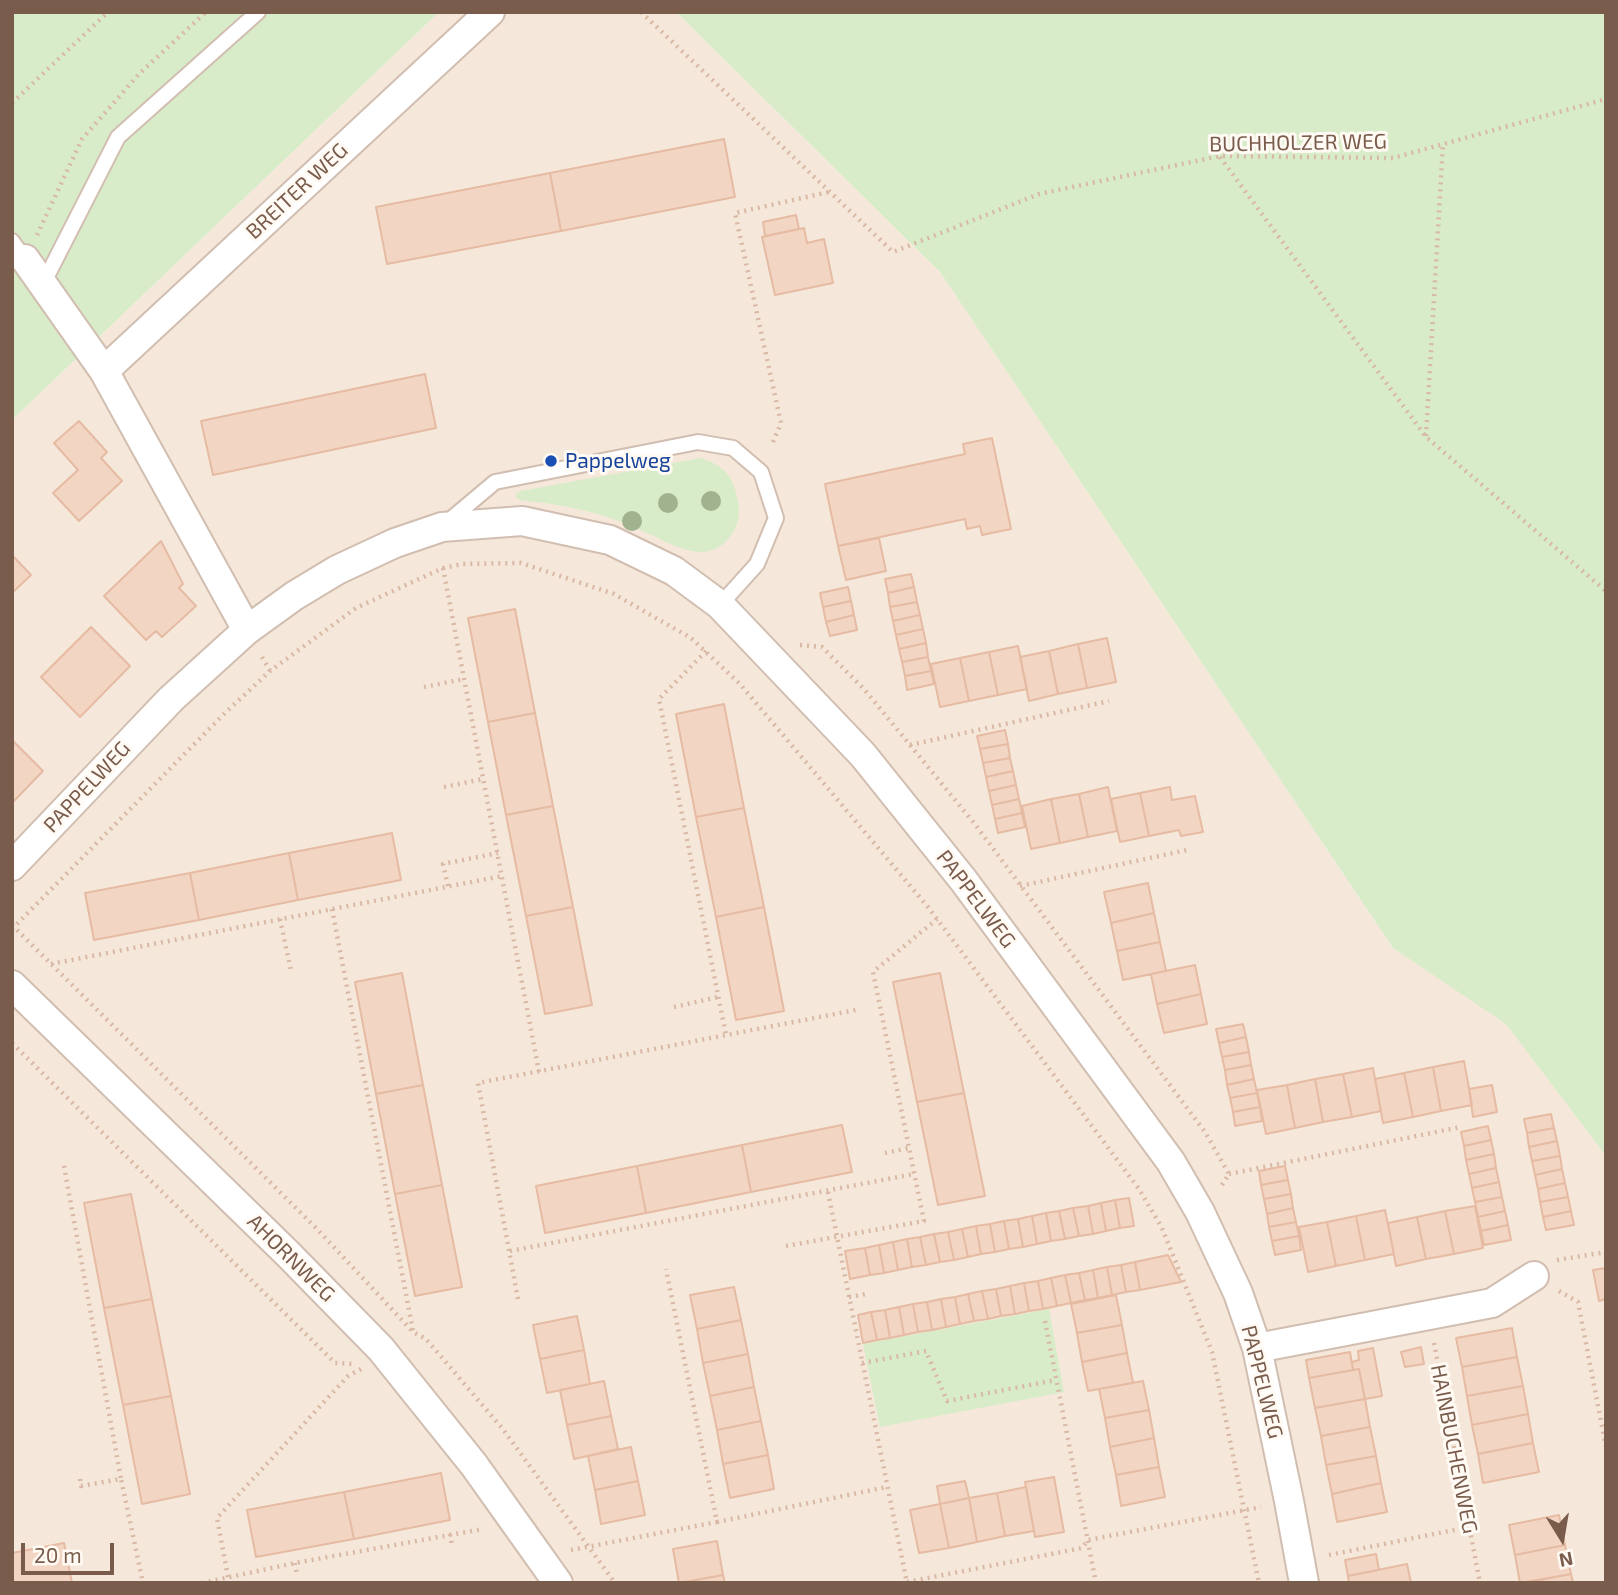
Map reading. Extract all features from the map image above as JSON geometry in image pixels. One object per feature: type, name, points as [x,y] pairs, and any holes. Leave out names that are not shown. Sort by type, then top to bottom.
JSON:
[{"type":"street","name":"BREITER WEG","points":[[104,371],[490,12]]},
{"type":"street","points":[[19,250],[104,371],[247,630]]},
{"type":"street","name":"PAPPELWEG","points":[[12,866],[171,699],[247,630],[294,596],[337,570],[395,543],[442,527],[522,521],[610,540],[674,571],[720,605],[863,755],[964,881],[1171,1162],[1200,1212],[1238,1293],[1257,1348],[1301,1572]]},
{"type":"street","name":"AHORNWEG","points":[[12,985],[288,1254],[381,1349],[430,1408],[558,1583]]},
{"type":"street","points":[[1257,1348],[1492,1303],[1539,1269]]},
{"type":"lane","points":[[43,284],[118,137],[258,12]]},
{"type":"lane","name":"PAPPELWEG","points":[[442,527],[495,482],[698,442],[733,448],[761,472],[776,518],[757,564],[720,605]]},
{"type":"path","points":[[12,103],[108,12]]},
{"type":"path","points":[[641,12],[830,192]]},
{"type":"path","name":"BUCHHOLZER WEG","points":[[830,192],[893,251],[1039,194],[1220,156],[1393,158],[1606,99]]},
{"type":"path","points":[[1426,437],[1443,144]]},
{"type":"path","points":[[1220,156],[1426,437],[1606,591]]},
{"type":"path","points":[[773,442],[781,423],[736,213],[830,192]]},
{"type":"path","points":[[12,929],[223,715],[270,671],[356,608],[443,568],[463,564],[521,563],[614,594],[691,638],[740,684],[937,919],[1139,1189],[1162,1228],[1212,1352],[1259,1583]]},
{"type":"path","points":[[443,568],[539,1072]]},
{"type":"path","points":[[752,639],[822,648],[863,689],[910,745],[1109,701]]},
{"type":"path","points":[[706,652],[659,699],[726,1035]]},
{"type":"path","points":[[424,687],[464,679]]},
{"type":"path","points":[[444,787],[483,779]]},
{"type":"path","name":"PAPPELWEG","points":[[1020,886],[1187,850]]},
{"type":"path","points":[[447,886],[443,864],[498,853]]},
{"type":"path","points":[[50,965],[502,876]]},
{"type":"path","points":[[332,909],[413,1332]]},
{"type":"path","points":[[280,919],[291,971]]},
{"type":"path","points":[[786,1246],[923,1221],[873,972],[937,919]]},
{"type":"path","points":[[674,1007],[718,998]]},
{"type":"path","points":[[519,1299],[478,1083],[856,1010]]},
{"type":"path","points":[[12,1043],[334,1363],[369,1364],[348,1376],[217,1518],[229,1578]]},
{"type":"path","points":[[1229,1174],[1461,1128]]},
{"type":"path","points":[[885,1153],[909,1148]]},
{"type":"path","points":[[64,1166],[121,1479],[143,1583]]},
{"type":"path","points":[[510,1251],[914,1174]]},
{"type":"path","points":[[828,1192],[907,1582],[1082,1548],[1088,1541],[1289,1501]]},
{"type":"path","points":[[1539,1269],[1606,1252]]},
{"type":"path","points":[[666,1269],[717,1522]]},
{"type":"path","points":[[1539,1269],[1578,1302],[1606,1447]]},
{"type":"path","points":[[849,1297],[866,1294]]},
{"type":"path","name":"HAINBUCHENWEG","points":[[1429,1315],[1480,1583]]},
{"type":"path","points":[[1045,1321],[1096,1583]]},
{"type":"path","points":[[862,1363],[926,1351],[947,1401],[1056,1380]]},
{"type":"path","points":[[80,1479],[82,1486],[121,1479]]},
{"type":"path","points":[[539,1558],[589,1545],[887,1487]]},
{"type":"path","points":[[202,1583],[295,1563],[516,1523]]},
{"type":"path","points":[[1301,1572],[1469,1527]]},
{"type":"path","points":[[450,1534],[452,1546]]},
{"type":"path","points":[[295,1563],[296,1575]]},
{"type":"shaded area","points":[[439,12],[676,12],[940,272],[1393,948],[1506,1023],[1606,1156],[1606,1583],[12,1583],[12,420]]},
{"type":"green space","points":[[12,12],[439,12],[12,420]]},
{"type":"green space","points":[[676,12],[1606,12],[1606,1156],[1506,1024],[1393,948],[940,272]]},
{"type":"green space","points":[[701,458],[718,465],[726,472],[733,482],[739,507],[735,529],[722,545],[713,550],[692,551],[601,515],[520,500],[516,497],[521,491]]},
{"type":"green space","points":[[1049,1309],[1064,1392],[880,1427],[863,1344]]},
{"type":"building","points":[[724,139],[735,197],[561,231],[550,173]]},
{"type":"building","points":[[550,173],[561,231],[387,264],[376,207]]},
{"type":"building","points":[[796,215],[799,229],[765,236],[763,222]]},
{"type":"building","points":[[804,228],[807,243],[824,239],[833,283],[775,295],[762,237]]},
{"type":"building","points":[[425,374],[436,428],[213,475],[201,421]]},
{"type":"building","points":[[79,421],[107,452],[101,458],[122,481],[79,521],[53,493],[78,470],[54,443]]},
{"type":"building","points":[[992,438],[1011,529],[982,535],[980,526],[967,529],[965,519],[838,546],[825,484],[965,454],[963,444]]},
{"type":"building","points":[[879,538],[886,571],[846,580],[838,546]]},
{"type":"building","points":[[161,541],[183,584],[179,588],[196,606],[162,637],[156,631],[146,640],[104,596]]},
{"type":"building","points":[[12,555],[31,575],[12,593]]},
{"type":"building","points":[[911,574],[914,587],[888,593],[885,579]]},
{"type":"building","points":[[848,587],[851,601],[823,607],[820,593]]},
{"type":"building","points":[[914,587],[917,602],[890,607],[888,593]]},
{"type":"building","points":[[851,601],[854,615],[826,622],[823,607]]},
{"type":"building","points":[[917,602],[920,615],[893,621],[890,607]]},
{"type":"building","points":[[515,609],[535,713],[488,722],[468,618]]},
{"type":"building","points":[[854,615],[857,630],[830,636],[826,622]]},
{"type":"building","points":[[920,615],[923,629],[896,635],[893,621]]},
{"type":"building","points":[[91,627],[130,666],[80,717],[41,677]]},
{"type":"building","points":[[923,629],[926,643],[899,649],[896,635]]},
{"type":"building","points":[[1107,638],[1116,682],[1087,688],[1078,644]]},
{"type":"building","points":[[926,643],[928,657],[902,662],[899,649]]},
{"type":"building","points":[[1078,644],[1087,688],[1058,694],[1049,651]]},
{"type":"building","points":[[1018,646],[1027,689],[998,695],[989,652]]},
{"type":"building","points":[[1049,651],[1058,694],[1029,701],[1020,657]]},
{"type":"building","points":[[989,652],[998,695],[969,701],[960,658]]},
{"type":"building","points":[[928,657],[931,671],[905,676],[902,662]]},
{"type":"building","points":[[960,658],[969,701],[940,707],[931,664]]},
{"type":"building","points":[[931,671],[934,684],[907,690],[905,676]]},
{"type":"building","points":[[724,704],[744,808],[696,817],[676,714]]},
{"type":"building","points":[[535,713],[553,806],[506,815],[488,722]]},
{"type":"building","points":[[1005,730],[1008,744],[980,749],[977,736]]},
{"type":"building","points":[[12,740],[43,771],[12,803]]},
{"type":"building","points":[[1008,744],[1010,758],[983,763],[980,749]]},
{"type":"building","points":[[1010,758],[1013,771],[986,777],[983,763]]},
{"type":"building","points":[[1013,771],[1016,785],[989,791],[986,777]]},
{"type":"building","points":[[1016,785],[1019,799],[992,805],[989,791]]},
{"type":"building","points":[[1108,787],[1117,831],[1088,837],[1079,794]]},
{"type":"building","points":[[1170,787],[1172,800],[1195,796],[1203,832],[1181,836],[1179,830],[1149,836],[1140,793]]},
{"type":"building","points":[[1140,793],[1149,836],[1120,842],[1111,799]]},
{"type":"building","points":[[1079,794],[1088,837],[1060,843],[1051,799]]},
{"type":"building","points":[[1019,799],[1022,813],[995,819],[992,805]]},
{"type":"building","points":[[1051,799],[1060,843],[1031,849],[1022,806]]},
{"type":"building","points":[[553,806],[573,907],[526,916],[506,815]]},
{"type":"building","points":[[744,808],[764,907],[716,917],[696,817]]},
{"type":"building","points":[[1022,813],[1025,827],[998,833],[995,819]]},
{"type":"building","points":[[392,833],[401,880],[298,900],[289,853]]},
{"type":"building","points":[[289,853],[298,900],[199,920],[190,873]]},
{"type":"building","points":[[190,873],[199,920],[94,940],[85,893]]},
{"type":"building","points":[[1148,883],[1154,913],[1111,923],[1104,892]]},
{"type":"building","points":[[573,907],[592,1005],[545,1014],[526,916]]},
{"type":"building","points":[[764,907],[784,1011],[736,1020],[716,917]]},
{"type":"building","points":[[1154,913],[1160,942],[1117,951],[1111,923]]},
{"type":"building","points":[[1160,942],[1166,971],[1123,980],[1117,951]]},
{"type":"building","points":[[1195,965],[1201,994],[1157,1004],[1151,974]]},
{"type":"building","points":[[402,973],[423,1085],[376,1094],[355,982]]},
{"type":"building","points":[[940,973],[964,1093],[917,1102],[893,982]]},
{"type":"building","points":[[1201,994],[1207,1024],[1164,1033],[1157,1004]]},
{"type":"building","points":[[1243,1024],[1246,1037],[1219,1043],[1216,1029]]},
{"type":"building","points":[[1246,1037],[1249,1052],[1222,1057],[1219,1043]]},
{"type":"building","points":[[1249,1052],[1251,1065],[1225,1070],[1222,1057]]},
{"type":"building","points":[[1464,1061],[1472,1105],[1441,1111],[1433,1067]]},
{"type":"building","points":[[1251,1065],[1254,1079],[1227,1085],[1225,1070]]},
{"type":"building","points":[[1433,1067],[1441,1111],[1413,1117],[1404,1073]]},
{"type":"building","points":[[1373,1068],[1381,1111],[1352,1117],[1343,1074]]},
{"type":"building","points":[[1404,1073],[1413,1117],[1383,1123],[1375,1079]]},
{"type":"building","points":[[1343,1074],[1352,1117],[1323,1122],[1315,1079]]},
{"type":"building","points":[[1254,1079],[1257,1093],[1230,1098],[1227,1085]]},
{"type":"building","points":[[1315,1079],[1323,1122],[1295,1128],[1287,1085]]},
{"type":"building","points":[[423,1085],[442,1185],[395,1194],[376,1094]]},
{"type":"building","points":[[1287,1085],[1295,1128],[1266,1134],[1257,1090]]},
{"type":"building","points":[[1492,1085],[1497,1112],[1473,1117],[1469,1089]]},
{"type":"building","points":[[964,1093],[985,1196],[938,1205],[917,1102]]},
{"type":"building","points":[[1257,1093],[1260,1107],[1233,1112],[1230,1098]]},
{"type":"building","points":[[1260,1107],[1262,1121],[1235,1126],[1233,1112]]},
{"type":"building","points":[[1551,1114],[1554,1128],[1527,1133],[1524,1119]]},
{"type":"building","points":[[842,1125],[852,1172],[751,1192],[742,1145]]},
{"type":"building","points":[[1488,1126],[1491,1140],[1464,1146],[1461,1132]]},
{"type":"building","points":[[1554,1128],[1557,1141],[1529,1147],[1527,1133]]},
{"type":"building","points":[[1491,1140],[1494,1154],[1466,1160],[1464,1146]]},
{"type":"building","points":[[1557,1141],[1560,1156],[1532,1161],[1529,1147]]},
{"type":"building","points":[[742,1145],[751,1192],[646,1213],[637,1166]]},
{"type":"building","points":[[1494,1154],[1496,1168],[1469,1174],[1466,1160]]},
{"type":"building","points":[[1560,1156],[1562,1169],[1535,1175],[1532,1161]]},
{"type":"building","points":[[637,1166],[646,1213],[545,1233],[536,1186]]},
{"type":"building","points":[[1285,1166],[1288,1180],[1261,1185],[1259,1171]]},
{"type":"building","points":[[1496,1168],[1499,1182],[1472,1188],[1469,1174]]},
{"type":"building","points":[[1562,1169],[1565,1183],[1538,1189],[1535,1175]]},
{"type":"building","points":[[1288,1180],[1291,1194],[1264,1199],[1261,1185]]},
{"type":"building","points":[[1499,1182],[1502,1197],[1475,1202],[1472,1188]]},
{"type":"building","points":[[1565,1183],[1568,1197],[1540,1202],[1538,1189]]},
{"type":"building","points":[[442,1185],[462,1287],[415,1296],[395,1194]]},
{"type":"building","points":[[131,1194],[152,1299],[104,1308],[84,1203]]},
{"type":"building","points":[[1291,1194],[1293,1208],[1267,1214],[1264,1199]]},
{"type":"building","points":[[1502,1197],[1505,1211],[1478,1217],[1475,1202]]},
{"type":"building","points":[[1568,1197],[1571,1211],[1543,1217],[1540,1202]]},
{"type":"building","points":[[1129,1198],[1134,1226],[1120,1228],[1115,1200]]},
{"type":"building","points":[[1115,1200],[1120,1228],[1106,1231],[1101,1203]]},
{"type":"building","points":[[1101,1203],[1106,1231],[1093,1234],[1088,1206]]},
{"type":"building","points":[[1088,1206],[1093,1234],[1079,1236],[1073,1208]]},
{"type":"building","points":[[1475,1206],[1483,1248],[1454,1254],[1445,1211]]},
{"type":"building","points":[[1073,1208],[1079,1236],[1065,1239],[1059,1211]]},
{"type":"building","points":[[1293,1208],[1296,1222],[1269,1227],[1267,1214]]},
{"type":"building","points":[[1385,1210],[1394,1254],[1365,1260],[1356,1216]]},
{"type":"building","points":[[1059,1211],[1065,1239],[1051,1241],[1046,1213]]},
{"type":"building","points":[[1445,1211],[1454,1254],[1426,1259],[1417,1217]]},
{"type":"building","points":[[1505,1211],[1508,1225],[1481,1231],[1478,1217]]},
{"type":"building","points":[[1571,1211],[1574,1225],[1546,1230],[1543,1217]]},
{"type":"building","points":[[1046,1213],[1051,1241],[1037,1244],[1032,1216]]},
{"type":"building","points":[[1032,1216],[1037,1244],[1023,1247],[1018,1219]]},
{"type":"building","points":[[1356,1216],[1365,1260],[1336,1266],[1327,1222]]},
{"type":"building","points":[[1417,1217],[1426,1259],[1396,1266],[1388,1223]]},
{"type":"building","points":[[1018,1219],[1023,1247],[1009,1249],[1004,1221]]},
{"type":"building","points":[[1004,1221],[1009,1249],[995,1252],[990,1224]]},
{"type":"building","points":[[1296,1222],[1299,1236],[1272,1241],[1269,1227]]},
{"type":"building","points":[[1327,1222],[1336,1266],[1308,1272],[1299,1227]]},
{"type":"building","points":[[990,1224],[995,1252],[981,1254],[976,1226]]},
{"type":"building","points":[[1508,1225],[1511,1240],[1484,1245],[1481,1231]]},
{"type":"building","points":[[976,1226],[981,1254],[968,1257],[962,1229]]},
{"type":"building","points":[[962,1229],[968,1257],[954,1260],[948,1232]]},
{"type":"building","points":[[948,1232],[954,1260],[940,1262],[934,1234]]},
{"type":"building","points":[[934,1234],[940,1262],[926,1265],[920,1237]]},
{"type":"building","points":[[1299,1236],[1301,1250],[1275,1255],[1272,1241]]},
{"type":"building","points":[[920,1237],[926,1265],[912,1267],[907,1239]]},
{"type":"building","points":[[907,1239],[912,1267],[898,1270],[893,1242]]},
{"type":"building","points":[[893,1242],[898,1270],[884,1273],[879,1245]]},
{"type":"building","points":[[879,1245],[884,1273],[870,1275],[865,1248]]},
{"type":"building","points":[[865,1248],[870,1275],[850,1279],[845,1251]]},
{"type":"building","points":[[1168,1255],[1181,1282],[1140,1290],[1135,1262]]},
{"type":"building","points":[[1135,1262],[1140,1290],[1126,1292],[1121,1265]]},
{"type":"building","points":[[1121,1265],[1126,1292],[1112,1295],[1107,1267]]},
{"type":"building","points":[[1107,1267],[1112,1295],[1098,1298],[1093,1270]]},
{"type":"building","points":[[1606,1268],[1606,1299],[1599,1301],[1593,1270]]},
{"type":"building","points":[[1093,1270],[1098,1298],[1085,1300],[1079,1273]]},
{"type":"building","points":[[1079,1273],[1085,1300],[1071,1303],[1065,1275]]},
{"type":"building","points":[[1065,1275],[1071,1303],[1057,1306],[1051,1278]]},
{"type":"building","points":[[1051,1278],[1057,1306],[1043,1309],[1038,1281]]},
{"type":"building","points":[[1038,1281],[1043,1309],[1029,1311],[1024,1283]]},
{"type":"building","points":[[1024,1283],[1029,1311],[1015,1314],[1010,1286]]},
{"type":"building","points":[[1010,1286],[1015,1314],[1001,1316],[996,1289]]},
{"type":"building","points":[[734,1287],[741,1320],[697,1329],[690,1295]]},
{"type":"building","points":[[996,1289],[1001,1316],[988,1319],[982,1291]]},
{"type":"building","points":[[982,1291],[988,1319],[974,1321],[968,1294]]},
{"type":"building","points":[[968,1294],[974,1321],[960,1324],[955,1297]]},
{"type":"building","points":[[1116,1295],[1122,1325],[1077,1333],[1071,1304]]},
{"type":"building","points":[[955,1297],[960,1324],[946,1327],[941,1299]]},
{"type":"building","points":[[152,1299],[171,1396],[123,1405],[104,1308]]},
{"type":"building","points":[[941,1299],[946,1327],[932,1330],[927,1302]]},
{"type":"building","points":[[927,1302],[932,1330],[918,1332],[913,1304]]},
{"type":"building","points":[[913,1304],[918,1332],[904,1335],[899,1307]]},
{"type":"building","points":[[899,1307],[904,1335],[890,1338],[885,1310]]},
{"type":"building","points":[[885,1310],[890,1338],[877,1340],[871,1312]]},
{"type":"building","points":[[871,1312],[877,1340],[863,1343],[858,1315]]},
{"type":"building","points":[[577,1316],[584,1350],[540,1359],[533,1325]]},
{"type":"building","points":[[741,1320],[748,1354],[703,1363],[697,1329]]},
{"type":"building","points":[[1122,1325],[1127,1353],[1082,1362],[1077,1333]]},
{"type":"building","points":[[1512,1328],[1517,1357],[1462,1367],[1456,1338]]},
{"type":"building","points":[[1421,1347],[1424,1364],[1405,1367],[1401,1352]]},
{"type":"building","points":[[1373,1348],[1382,1396],[1365,1399],[1359,1369],[1353,1370],[1352,1362],[1359,1360],[1358,1351]]},
{"type":"building","points":[[584,1350],[590,1384],[547,1393],[540,1359]]},
{"type":"building","points":[[1350,1352],[1353,1370],[1309,1378],[1306,1360]]},
{"type":"building","points":[[1127,1353],[1133,1383],[1088,1391],[1082,1362]]},
{"type":"building","points":[[748,1354],[754,1387],[710,1396],[703,1363]]},
{"type":"building","points":[[1517,1357],[1523,1386],[1467,1396],[1462,1367]]},
{"type":"building","points":[[1359,1369],[1365,1399],[1315,1408],[1309,1378]]},
{"type":"building","points":[[604,1381],[611,1416],[567,1425],[560,1390]]},
{"type":"building","points":[[1143,1381],[1149,1410],[1105,1418],[1099,1389]]},
{"type":"building","points":[[1523,1386],[1528,1414],[1472,1425],[1467,1396]]},
{"type":"building","points":[[754,1387],[761,1421],[717,1430],[710,1396]]},
{"type":"building","points":[[171,1396],[190,1494],[142,1504],[123,1405]]},
{"type":"building","points":[[1365,1399],[1370,1427],[1321,1436],[1315,1408]]},
{"type":"building","points":[[1149,1410],[1154,1438],[1110,1447],[1105,1418]]},
{"type":"building","points":[[1528,1414],[1533,1443],[1478,1454],[1472,1425]]},
{"type":"building","points":[[611,1416],[618,1449],[574,1459],[567,1425]]},
{"type":"building","points":[[761,1421],[768,1455],[723,1464],[717,1430]]},
{"type":"building","points":[[1370,1427],[1376,1456],[1326,1465],[1321,1436]]},
{"type":"building","points":[[1154,1438],[1159,1467],[1116,1475],[1110,1447]]},
{"type":"building","points":[[1533,1443],[1539,1472],[1483,1483],[1478,1454]]},
{"type":"building","points":[[631,1447],[638,1481],[595,1490],[588,1456]]},
{"type":"building","points":[[768,1455],[774,1489],[730,1498],[723,1464]]},
{"type":"building","points":[[1376,1456],[1381,1483],[1332,1494],[1326,1465]]},
{"type":"building","points":[[1159,1467],[1165,1497],[1121,1506],[1116,1475]]},
{"type":"building","points":[[441,1473],[450,1520],[354,1539],[344,1492]]},
{"type":"building","points":[[1054,1477],[1064,1532],[1035,1537],[1025,1482]]},
{"type":"building","points":[[638,1481],[645,1515],[601,1524],[595,1490]]},
{"type":"building","points":[[965,1481],[969,1498],[940,1504],[937,1486]]},
{"type":"building","points":[[1381,1483],[1387,1512],[1337,1522],[1332,1494]]},
{"type":"building","points":[[1026,1487],[1034,1531],[1005,1536],[997,1493]]},
{"type":"building","points":[[344,1492],[354,1539],[256,1557],[247,1510]]},
{"type":"building","points":[[997,1493],[1005,1536],[977,1542],[969,1498]]},
{"type":"building","points":[[969,1498],[977,1542],[949,1548],[940,1504]]},
{"type":"building","points":[[940,1504],[949,1548],[919,1553],[910,1510]]},
{"type":"building","points":[[1559,1515],[1565,1545],[1515,1555],[1509,1525]]},
{"type":"building","points":[[717,1541],[723,1575],[679,1583],[673,1549]]},
{"type":"building","points":[[64,1543],[72,1583],[12,1583],[12,1553]]},
{"type":"building","points":[[1565,1545],[1571,1574],[1520,1583],[1515,1555]]},
{"type":"building","points":[[1376,1554],[1379,1570],[1348,1576],[1345,1560]]},
{"type":"building","points":[[1407,1564],[1411,1583],[1349,1583],[1348,1576]]},
{"type":"building","points":[[1571,1574],[1573,1583],[1524,1583]]},
{"type":"building","points":[[723,1575],[725,1583],[681,1583]]},
{"type":"place","name":"Pappelweg","points":[[551,461]]}]
